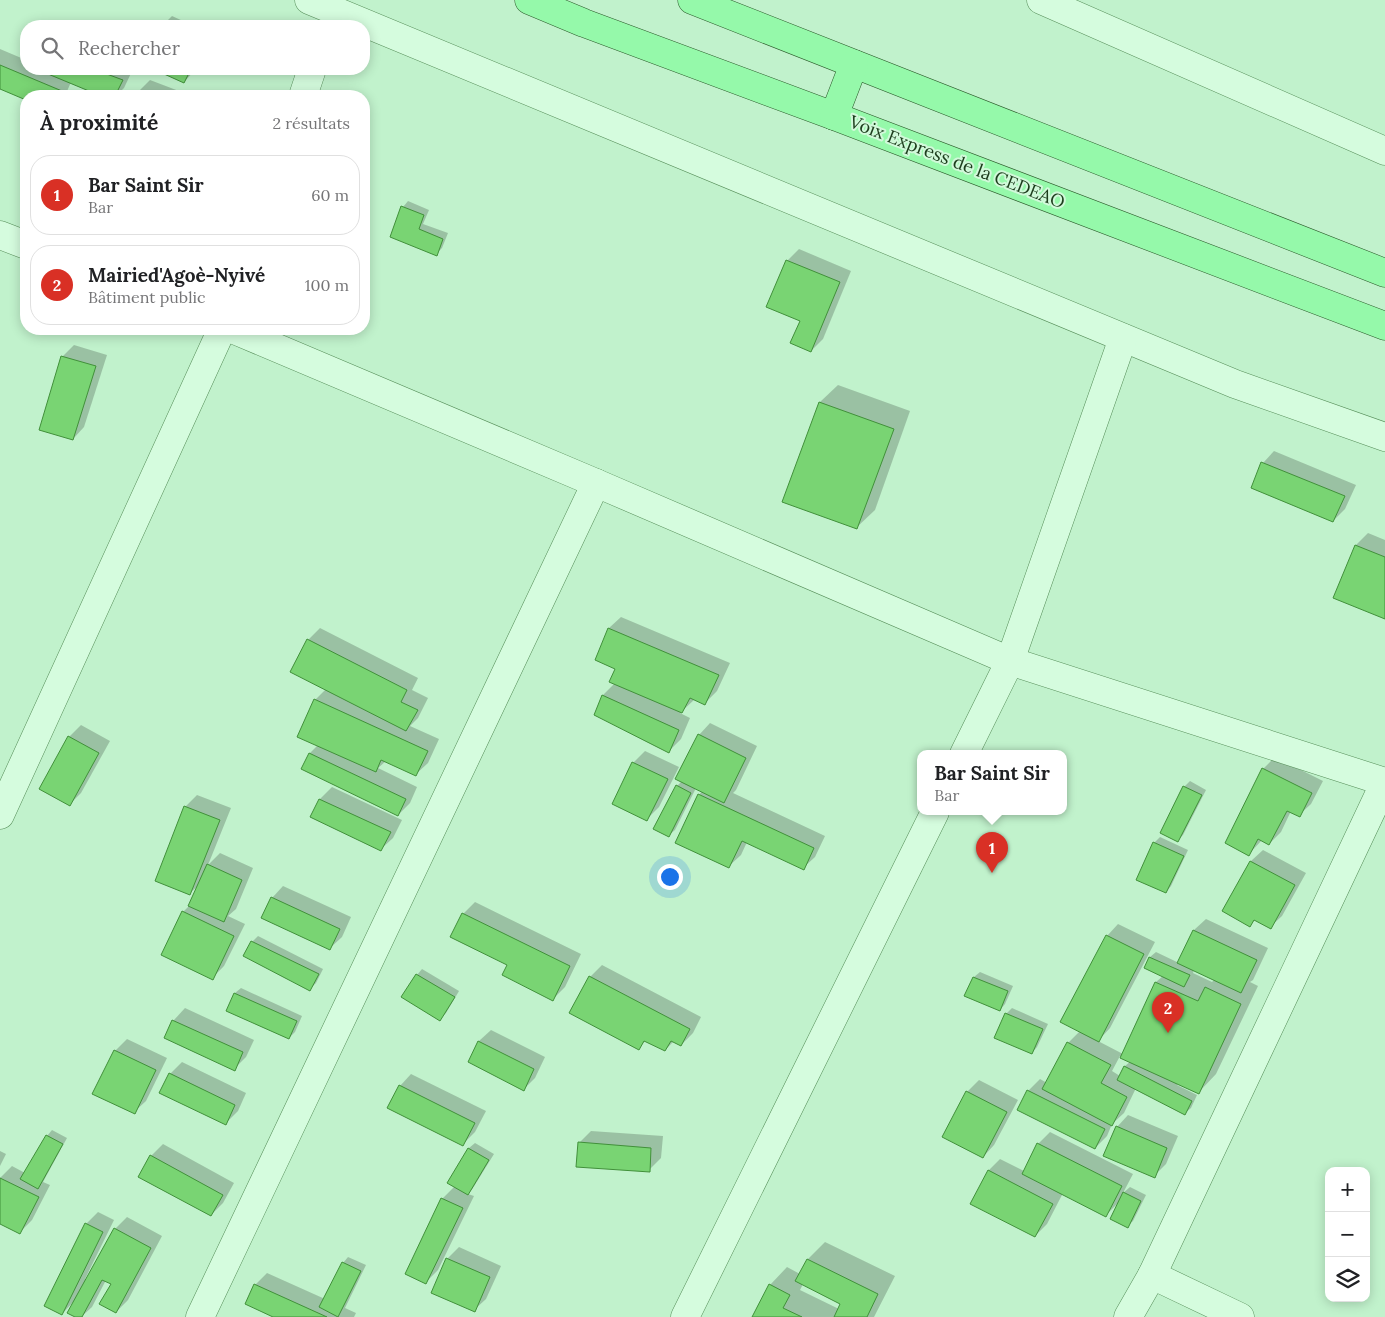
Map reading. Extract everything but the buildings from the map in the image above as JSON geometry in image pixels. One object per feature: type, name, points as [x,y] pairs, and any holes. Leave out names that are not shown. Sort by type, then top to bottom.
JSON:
[{"type":"main road","name":"Voix Express de la CEDEAO","points":[[529,0],[593,27],[834,116],[1385,326]]},
{"type":"main road","points":[[692,0],[1385,272]]},
{"type":"main road","points":[[834,116],[854,64]]},
{"type":"street","points":[[1041,0],[1385,150]]},
{"type":"street","points":[[323,12],[343,20]]},
{"type":"street","points":[[370,31],[1235,384],[1385,437]]},
{"type":"street","points":[[304,90],[310,75]]},
{"type":"street","points":[[0,235],[20,243]]},
{"type":"street","points":[[0,815],[9,771],[219,335]]},
{"type":"street","points":[[246,335],[1010,661],[1385,782],[1152,1275],[1128,1317]]},
{"type":"street","points":[[966,750],[1010,661],[1123,338]]},
{"type":"street","points":[[200,1317],[596,483]]},
{"type":"street","points":[[684,1317],[934,815]]},
{"type":"street","points":[[1152,1275],[1240,1317]]},
{"type":"place","name":"Bar Saint Sir","points":[[992,873]]},
{"type":"place","name":"Mairied'Agoè-Nyivé","points":[[1168,1033]]}]
